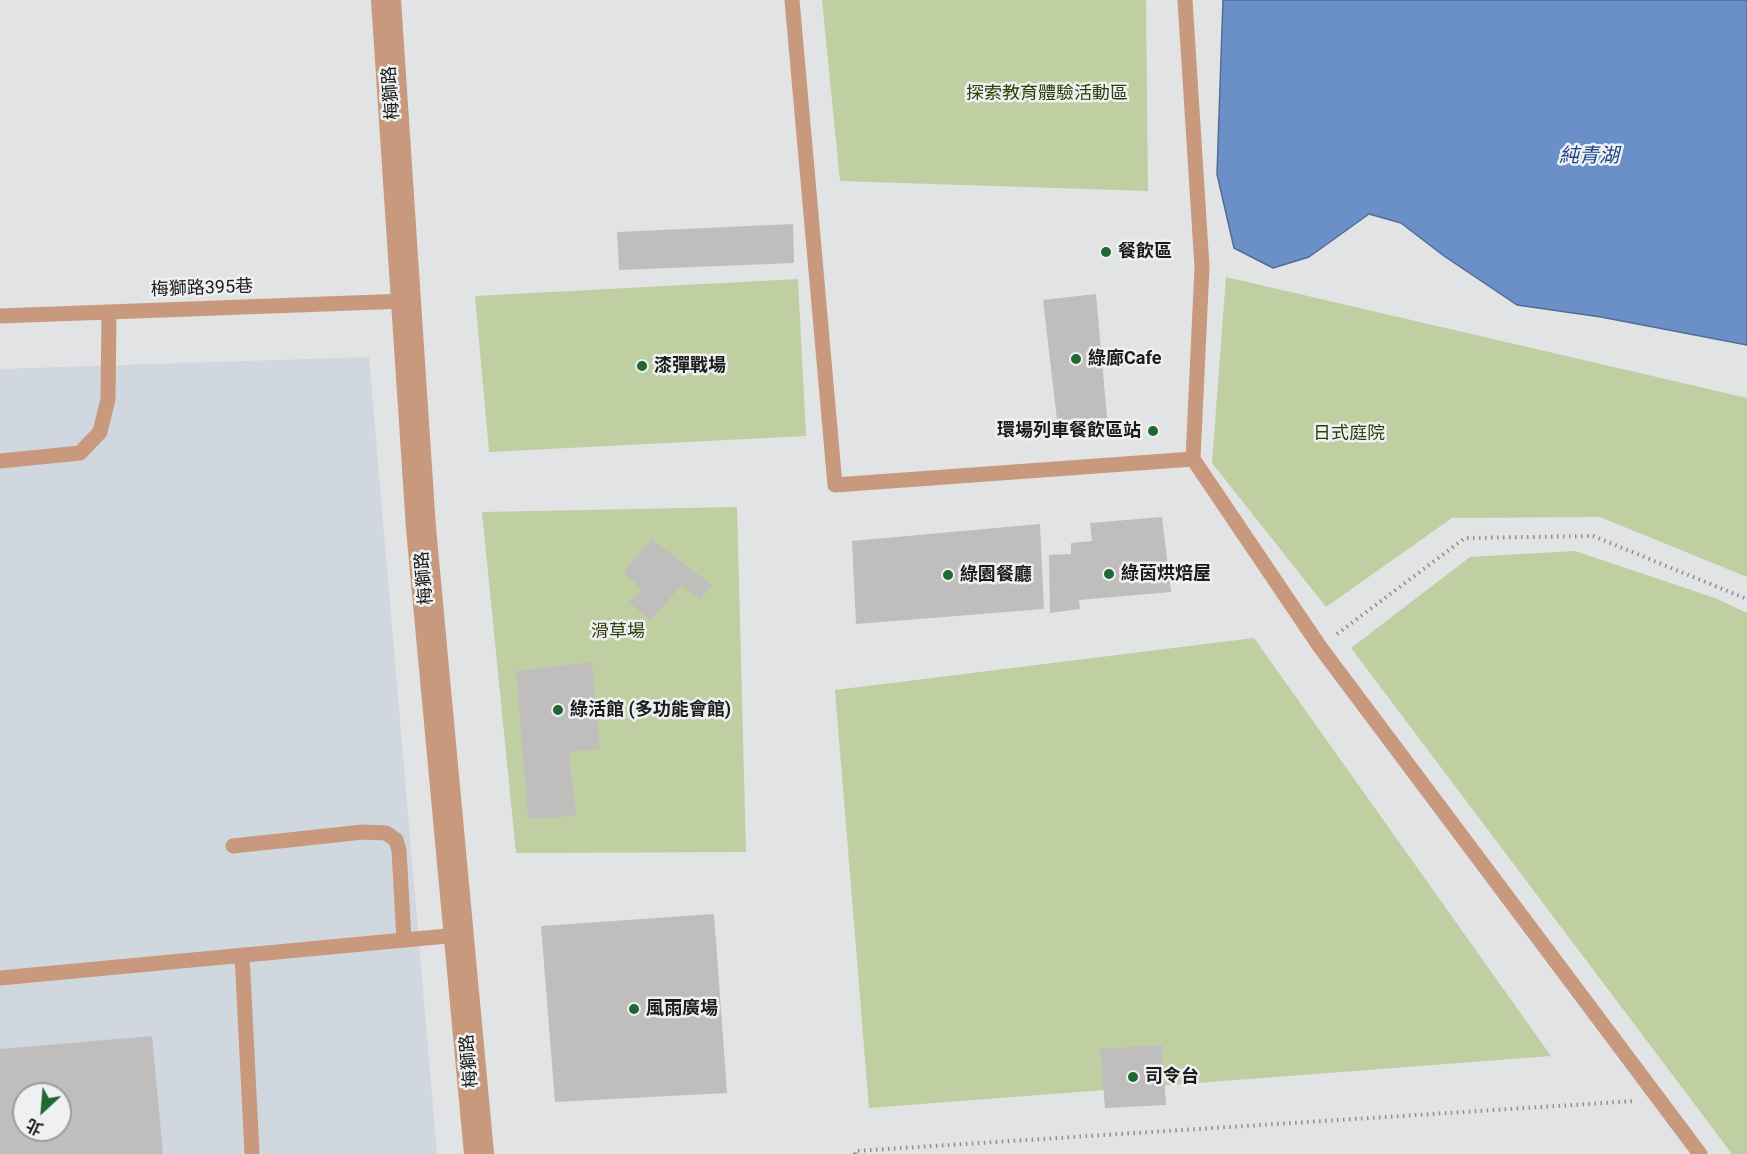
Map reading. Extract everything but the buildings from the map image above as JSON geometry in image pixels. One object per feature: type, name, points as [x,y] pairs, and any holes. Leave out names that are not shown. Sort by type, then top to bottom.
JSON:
[{"type":"street","name":"梅獅路","points":[[386,0],[421,528],[479,1154]]},
{"type":"lane","points":[[792,0],[836,485],[1193,459]]},
{"type":"lane","points":[[1185,0],[1202,267],[1193,459],[1320,647],[1700,1154]]},
{"type":"lane","name":"梅獅路395巷","points":[[0,316],[406,301]]},
{"type":"lane","points":[[0,461],[80,453],[99,432],[108,399],[109,312]]},
{"type":"lane","points":[[232,846],[363,832],[386,833],[396,840],[399,850],[404,940]]},
{"type":"lane","points":[[0,978],[458,935]]},
{"type":"lane","points":[[242,955],[252,1154]]},
{"type":"path","points":[[1320,647],[1465,538],[1593,536],[1747,599]]},
{"type":"path","points":[[855,1153],[1659,1099]]},
{"type":"shaded area","points":[[369,357],[437,1154],[0,1154],[0,369]]},
{"type":"green space","name":"探索教育體驗活動區","points":[[822,0],[1146,0],[1148,191],[840,181]]},
{"type":"green space","name":"日式庭院","points":[[1226,277],[1747,398],[1747,577],[1600,517],[1452,518],[1326,607],[1212,463]]},
{"type":"green space","name":"漆彈戰場","points":[[798,279],[806,436],[489,452],[475,296]]},
{"type":"green space","name":"滑草場","points":[[737,507],[746,852],[516,853],[482,512]]},
{"type":"green space","points":[[1575,551],[1715,598],[1747,613],[1747,1154],[1732,1154],[1351,648],[1470,557]]},
{"type":"green space","points":[[1254,638],[1551,1056],[869,1108],[835,690]]},
{"type":"water","name":"純青湖","points":[[1223,0],[1747,0],[1747,345],[1601,317],[1517,305],[1444,256],[1401,223],[1369,214],[1309,257],[1273,268],[1234,248],[1217,174]]},
{"type":"place","name":"餐飲區","points":[[1106,252]]},
{"type":"place","name":"綠廊Cafe","points":[[1076,359]]},
{"type":"place","name":"漆彈戰場","points":[[642,366]]},
{"type":"place","name":"環場列車餐飲區站","points":[[1153,431]]},
{"type":"place","name":"綠茵烘焙屋","points":[[1109,574]]},
{"type":"place","name":"綠園餐廳","points":[[948,575]]},
{"type":"place","name":"綠活館 (多功能會館)","points":[[558,710]]},
{"type":"place","name":"風雨廣場","points":[[634,1009]]},
{"type":"place","name":"司令台","points":[[1133,1077]]}]
